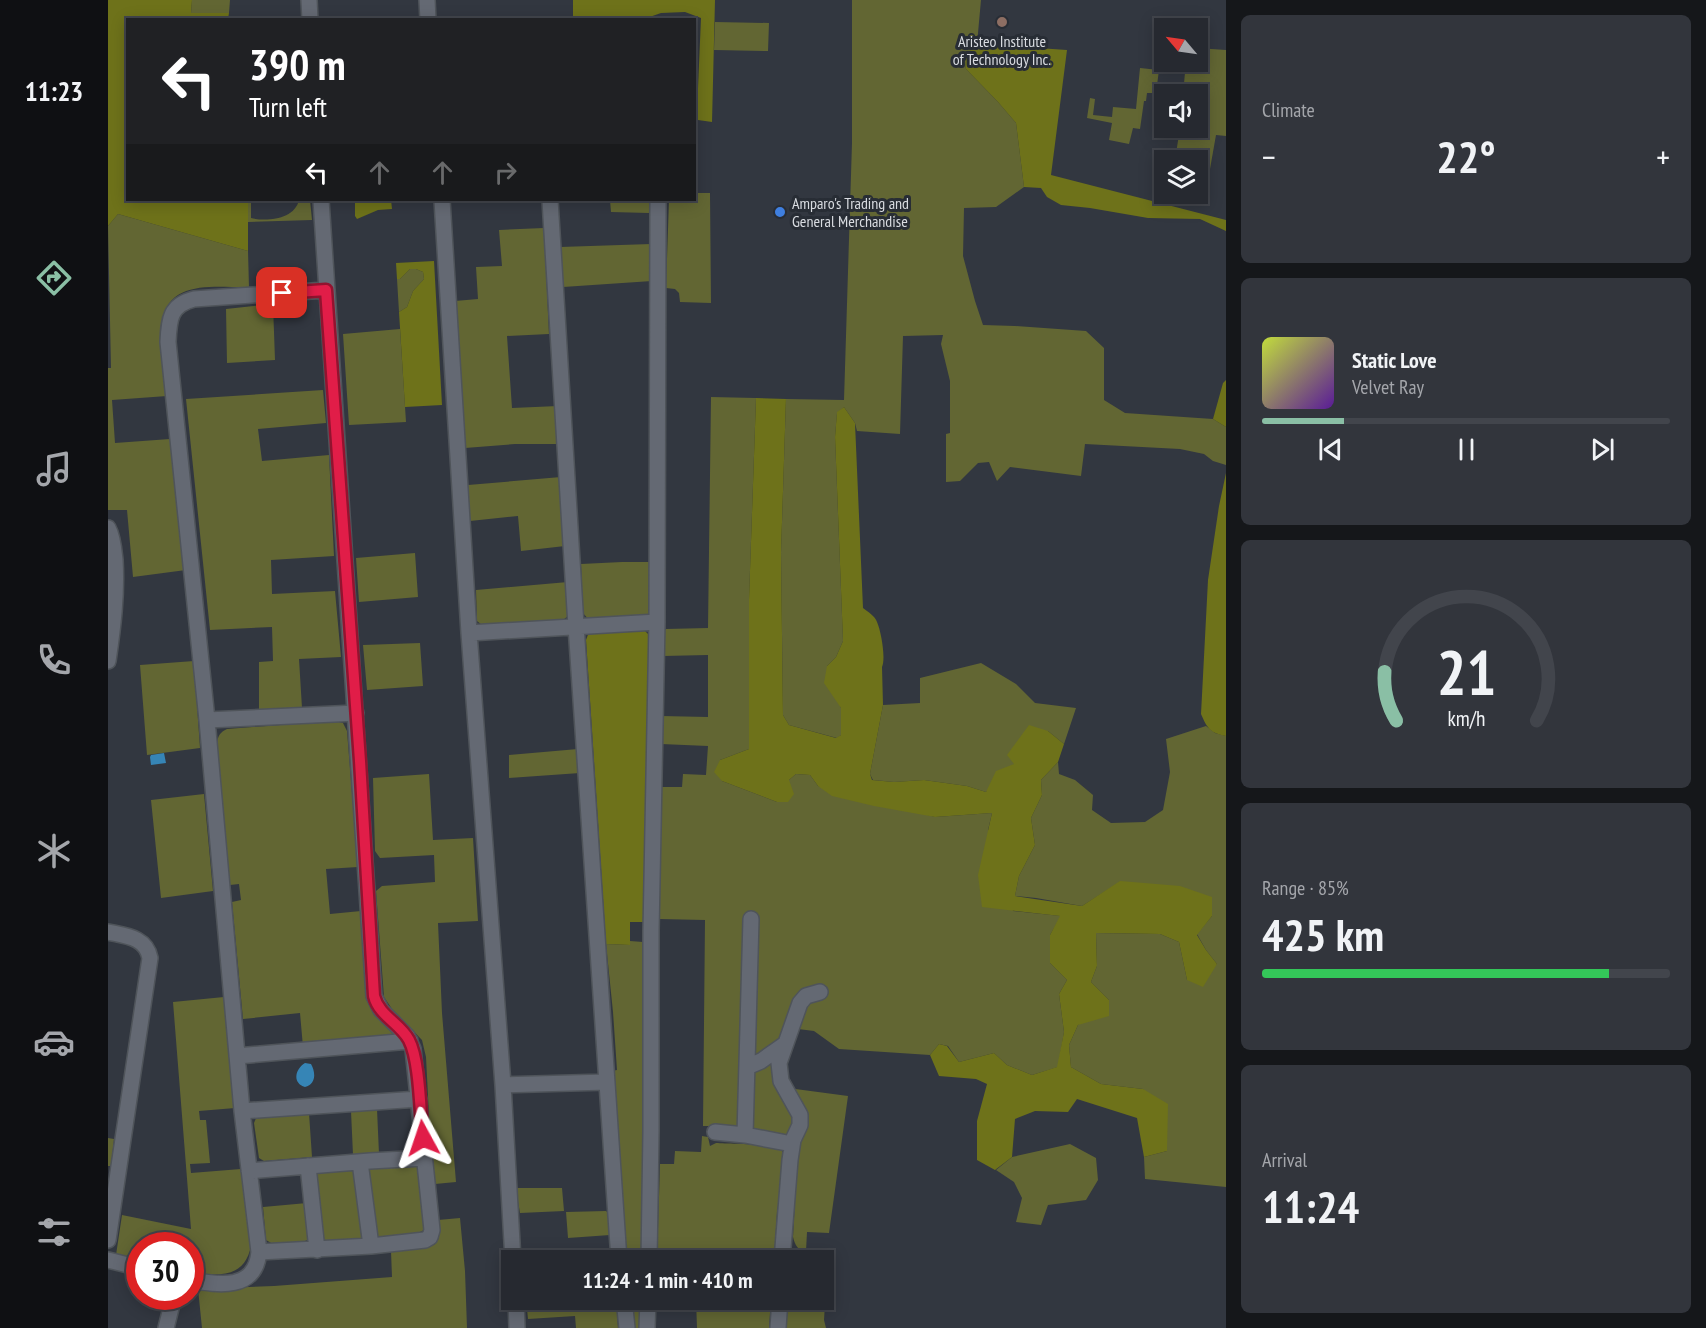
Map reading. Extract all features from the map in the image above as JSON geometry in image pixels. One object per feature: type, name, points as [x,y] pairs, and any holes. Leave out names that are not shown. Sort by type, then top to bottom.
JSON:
[{"type":"street","points":[[309,0],[310,18]]},
{"type":"street","points":[[427,0],[429,18]]},
{"type":"street","points":[[259,1252],[371,1246],[425,1239],[430,1237],[432,1230],[415,1056],[407,1036],[381,1010],[374,996],[321,201]]},
{"type":"street","points":[[441,201],[512,1250]]},
{"type":"street","points":[[550,201],[576,626],[619,1250]]},
{"type":"street","points":[[649,1250],[651,931],[657,622],[658,201]]},
{"type":"street","points":[[204,1282],[218,1285],[239,1281],[254,1270],[259,1252],[242,1111],[207,720],[168,342],[171,316],[184,302],[194,299],[326,290]]},
{"type":"street","points":[[108,528],[114,552],[116,603],[108,661]]},
{"type":"street","points":[[469,633],[657,622]]},
{"type":"street","points":[[207,720],[356,713]]},
{"type":"street","points":[[745,1135],[751,919]]},
{"type":"street","points":[[108,933],[131,937],[139,941],[148,950],[150,958],[108,1239]]},
{"type":"street","points":[[783,1250],[792,1144],[800,1125],[800,1115],[783,1085],[779,1075],[779,1063],[800,1003],[806,996],[820,992]]},
{"type":"street","points":[[237,1056],[410,1041]]},
{"type":"street","points":[[747,1066],[761,1061],[785,1044]]},
{"type":"street","points":[[503,1085],[607,1082]]},
{"type":"street","points":[[242,1111],[419,1099]]},
{"type":"street","points":[[715,1132],[792,1144]]},
{"type":"street","points":[[249,1171],[424,1158]]},
{"type":"street","points":[[360,1162],[371,1246]]},
{"type":"street","points":[[308,1166],[317,1250]]},
{"type":"street","points":[[108,1260],[126,1264]]},
{"type":"street","points":[[166,1328],[170,1310]]},
{"type":"street","points":[[516,1310],[517,1328]]},
{"type":"street","points":[[625,1310],[627,1328]]},
{"type":"street","points":[[647,1328],[648,1310]]},
{"type":"street","points":[[778,1328],[779,1310]]},
{"type":"green space","points":[[192,0],[230,0],[229,13],[191,13]]},
{"type":"green space","points":[[852,0],[981,0],[977,44],[968,55],[966,69],[1016,123],[1024,187],[996,207],[964,208],[963,256],[983,325],[1086,331],[1104,348],[1104,400],[1125,413],[1213,419],[1226,427],[1226,465],[1213,461],[1204,454],[1180,449],[1085,444],[1081,476],[1010,467],[997,481],[989,462],[978,463],[960,481],[946,482],[946,434],[950,433],[950,381],[941,344],[943,335],[903,336],[900,434],[857,431],[855,423],[844,407],[837,413],[835,437],[843,641],[836,657],[827,666],[841,708],[841,735],[837,738],[789,725],[783,715],[781,553],[786,399],[844,400],[852,143]]},
{"type":"green space","points":[[715,22],[769,23],[768,51],[714,50]]},
{"type":"green space","points":[[1208,49],[1226,50],[1226,136],[1216,135],[1208,180],[1208,150],[1177,150],[1178,138],[1208,138],[1208,84],[1184,84],[1185,72],[1208,72]]},
{"type":"green space","points":[[1140,68],[1154,69],[1154,72],[1159,72],[1157,84],[1154,84],[1154,93],[1147,93],[1140,129],[1133,128],[1129,144],[1109,140],[1112,123],[1087,118],[1090,98],[1095,99],[1093,115],[1112,117],[1113,107],[1136,109]]},
{"type":"green space","points":[[696,193],[710,193],[711,303],[680,302],[679,293],[675,289],[666,288],[669,201],[696,201]]},
{"type":"green space","points":[[248,201],[251,201],[251,218],[265,220],[286,215],[292,211],[298,201],[310,201],[312,220],[248,222]]},
{"type":"green space","points":[[610,201],[649,201],[649,213],[611,212]]},
{"type":"green space","points":[[118,214],[248,251],[249,287],[195,288],[173,299],[166,309],[162,323],[167,396],[112,400],[115,443],[170,439],[186,570],[133,577],[127,510],[108,510],[108,368],[111,368],[108,226]]},
{"type":"green space","points":[[544,228],[549,334],[507,336],[512,408],[558,406],[559,444],[515,444],[465,448],[455,301],[478,299],[476,267],[502,266],[499,230]]},
{"type":"green space","points":[[651,244],[652,281],[563,287],[560,247]]},
{"type":"green space","points":[[410,269],[423,272],[424,279],[413,291],[407,307],[399,312],[397,279],[400,279]]},
{"type":"green space","points":[[273,304],[275,360],[227,363],[226,309]]},
{"type":"green space","points":[[400,329],[406,422],[349,425],[343,334]]},
{"type":"green space","points":[[323,390],[326,423],[258,429],[262,461],[329,455],[334,556],[271,560],[272,594],[335,591],[341,657],[299,659],[302,708],[259,710],[259,662],[273,661],[272,627],[210,630],[186,399]]},
{"type":"green space","points":[[711,397],[756,398],[749,599],[749,749],[720,760],[722,781],[777,802],[789,780],[796,774],[810,775],[818,786],[935,817],[992,813],[988,830],[1013,911],[1061,916],[1050,935],[1050,963],[1067,980],[1059,994],[1064,1032],[1058,1067],[1032,1075],[1007,1065],[994,1053],[959,1062],[948,1046],[939,1044],[930,1055],[839,1049],[814,1031],[798,1029],[806,992],[784,1039],[772,1048],[753,1056],[756,1024],[743,1026],[739,1126],[703,1126],[705,920],[659,919],[662,787],[682,787],[683,774],[706,775],[708,746],[661,744],[661,716],[708,717],[708,655],[663,656],[663,632],[666,629],[708,628]]},
{"type":"green space","points":[[561,477],[565,546],[521,551],[518,516],[470,521],[468,485]]},
{"type":"green space","points":[[415,553],[418,597],[359,602],[356,558]]},
{"type":"green space","points":[[650,562],[650,614],[589,620],[583,613],[581,564]]},
{"type":"green space","points":[[568,582],[568,616],[563,620],[482,625],[477,621],[476,590]]},
{"type":"green space","points":[[420,643],[423,686],[367,690],[363,645]]},
{"type":"green space","points":[[194,661],[200,748],[147,755],[140,665]]},
{"type":"green space","points":[[981,663],[1016,684],[1035,703],[1076,708],[1064,744],[1048,731],[986,792],[967,786],[924,780],[894,782],[873,780],[870,774],[883,705],[920,703],[920,678]]},
{"type":"green space","points":[[334,721],[343,723],[347,731],[358,867],[326,869],[330,914],[361,911],[366,999],[373,1013],[392,1033],[392,1037],[303,1047],[300,1013],[243,1019],[232,902],[241,900],[239,884],[230,885],[217,743],[220,734],[227,729]]},
{"type":"green space","points":[[1206,726],[1215,733],[1226,736],[1226,1187],[1145,1179],[1144,1157],[1167,1151],[1143,1089],[1101,1084],[1071,1067],[1069,1045],[1078,1025],[1109,1000],[1091,982],[1097,966],[1096,933],[1160,934],[1179,942],[1187,980],[1217,964],[1197,934],[1212,916],[1120,882],[1082,906],[1015,896],[1019,876],[1035,845],[1031,818],[1042,795],[1041,780],[1058,762],[1059,774],[1075,780],[1093,795],[1092,810],[1111,823],[1145,822],[1163,810],[1170,772],[1166,739]]},
{"type":"green space","points":[[578,749],[580,773],[509,778],[509,755]]},
{"type":"green space","points":[[429,774],[433,840],[473,838],[478,921],[438,923],[442,1013],[456,1182],[435,1184],[432,1174],[426,1057],[422,1040],[392,1009],[384,997],[376,891],[382,886],[435,882],[434,855],[380,858],[375,851],[373,778]]},
{"type":"green space","points":[[204,794],[213,891],[161,898],[151,800]]},
{"type":"green space","points":[[630,941],[643,942],[643,1070],[645,1071],[643,1250],[624,1250],[612,1071],[617,1070],[606,944],[629,945]]},
{"type":"green space","points":[[224,997],[235,1108],[199,1111],[200,1120],[206,1120],[210,1163],[190,1164],[191,1173],[241,1169],[251,1245],[243,1264],[229,1273],[204,1274],[204,1232],[126,1232],[126,1258],[116,1255],[122,1215],[191,1229],[173,1002]]},
{"type":"green space","points":[[778,1054],[794,1113],[791,1133],[786,1136],[753,1129],[752,1068]]},
{"type":"green space","points":[[788,1088],[848,1096],[829,1233],[807,1232],[806,1250],[797,1247],[793,1237],[798,1143]]},
{"type":"green space","points":[[377,1109],[379,1154],[353,1155],[351,1111]]},
{"type":"green space","points":[[309,1113],[312,1157],[264,1161],[259,1158],[254,1123],[257,1116]]},
{"type":"green space","points":[[702,1136],[708,1137],[710,1146],[716,1143],[761,1145],[777,1148],[784,1153],[775,1250],[657,1250],[660,1164],[674,1164],[675,1151],[701,1152]]},
{"type":"green space","points":[[108,1138],[114,1139],[111,1166],[108,1166]]},
{"type":"green space","points":[[1070,1144],[1096,1158],[1098,1180],[1086,1200],[1048,1205],[1041,1225],[1016,1222],[1022,1198],[1014,1182],[996,1170],[1012,1157]]},
{"type":"green space","points":[[418,1166],[424,1230],[377,1237],[367,1169],[369,1167]]},
{"type":"green space","points":[[353,1168],[363,1238],[324,1243],[314,1172]]},
{"type":"green space","points":[[517,1188],[562,1188],[564,1211],[520,1213]]},
{"type":"green space","points":[[307,1203],[309,1239],[273,1244],[266,1240],[263,1207]]},
{"type":"green space","points":[[606,1211],[610,1235],[568,1238],[566,1212]]},
{"type":"green space","points":[[460,1218],[467,1328],[202,1328],[200,1310],[204,1310],[204,1289],[392,1277],[391,1251],[434,1245],[439,1238],[438,1220]]},
{"type":"green space","points":[[527,1310],[617,1310],[618,1328],[576,1328],[575,1316],[528,1319]]},
{"type":"green space","points":[[630,1310],[641,1310],[640,1328],[632,1328]]},
{"type":"green space","points":[[696,1310],[770,1310],[769,1328],[697,1328]]},
{"type":"green space","points":[[786,1310],[825,1310],[826,1328],[784,1328]]},
{"type":"shaded area","points":[[108,0],[192,0],[191,13],[229,13],[228,18],[126,18],[126,201],[248,201],[248,251],[118,214],[108,226]]},
{"type":"shaded area","points":[[573,0],[715,0],[712,122],[698,120],[696,117],[701,18],[685,12],[661,13],[647,18],[573,18]]},
{"type":"shaded area","points":[[977,44],[1067,50],[1051,175],[1154,201],[1154,204],[1164,204],[1226,220],[1226,231],[1200,219],[1148,218],[1061,205],[1047,197],[1041,188],[1024,187],[1016,123],[966,69],[967,55]]},
{"type":"shaded area","points":[[391,201],[392,209],[378,210],[357,219],[355,202]]},
{"type":"shaded area","points":[[434,261],[442,405],[405,407],[399,312],[407,307],[413,291],[424,279],[423,272],[410,269],[400,279],[397,279],[396,263]]},
{"type":"shaded area","points":[[1226,380],[1226,427],[1213,419],[1223,383]]},
{"type":"shaded area","points":[[756,398],[786,399],[781,553],[783,715],[789,725],[836,738],[841,735],[841,708],[824,683],[827,666],[836,657],[843,641],[835,437],[837,412],[844,407],[855,423],[863,608],[876,620],[883,651],[883,705],[870,774],[872,780],[894,782],[924,780],[967,786],[986,792],[996,771],[1014,764],[1007,755],[1029,725],[1048,731],[1064,744],[1058,762],[1041,780],[1042,795],[1031,818],[1035,845],[1019,876],[1015,896],[1082,906],[1120,881],[1180,886],[1212,897],[1212,916],[1197,935],[1217,964],[1203,987],[1187,980],[1179,942],[1160,934],[1096,933],[1097,966],[1091,982],[1109,1000],[1109,1016],[1078,1025],[1069,1045],[1071,1067],[1101,1084],[1143,1089],[1168,1104],[1167,1151],[1144,1157],[1137,1118],[1077,1099],[1068,1112],[1035,1111],[1015,1119],[1012,1157],[995,1170],[977,1160],[977,1121],[987,1084],[976,1079],[939,1076],[930,1055],[939,1044],[947,1046],[959,1062],[994,1053],[1007,1065],[1032,1075],[1057,1067],[1064,1032],[1059,994],[1067,980],[1050,963],[1050,935],[1060,916],[982,907],[978,875],[992,813],[935,817],[874,806],[832,796],[818,786],[810,775],[796,774],[789,780],[794,794],[788,802],[777,802],[722,781],[714,772],[720,760],[749,749],[749,599]]},
{"type":"shaded area","points":[[1226,473],[1226,736],[1210,729],[1201,714],[1208,580]]},
{"type":"shaded area","points":[[644,630],[649,635],[645,922],[630,922],[630,945],[606,944],[586,640],[589,632]]},
{"type":"water","points":[[164,753],[166,763],[151,765],[151,755]]},
{"type":"water","points":[[305,1063],[311,1064],[314,1074],[313,1081],[305,1087],[298,1082],[296,1076]]},
{"type":"place","name":"Aristeo Institute of Technology Inc.","points":[[1002,22]]},
{"type":"place","name":"Amparo's Trading and General Merchandise","points":[[780,212]]},
{"type":"route","points":[[282,293],[326,290],[360,761],[374,996],[381,1010],[407,1036],[413,1049],[423,1138]]}]
